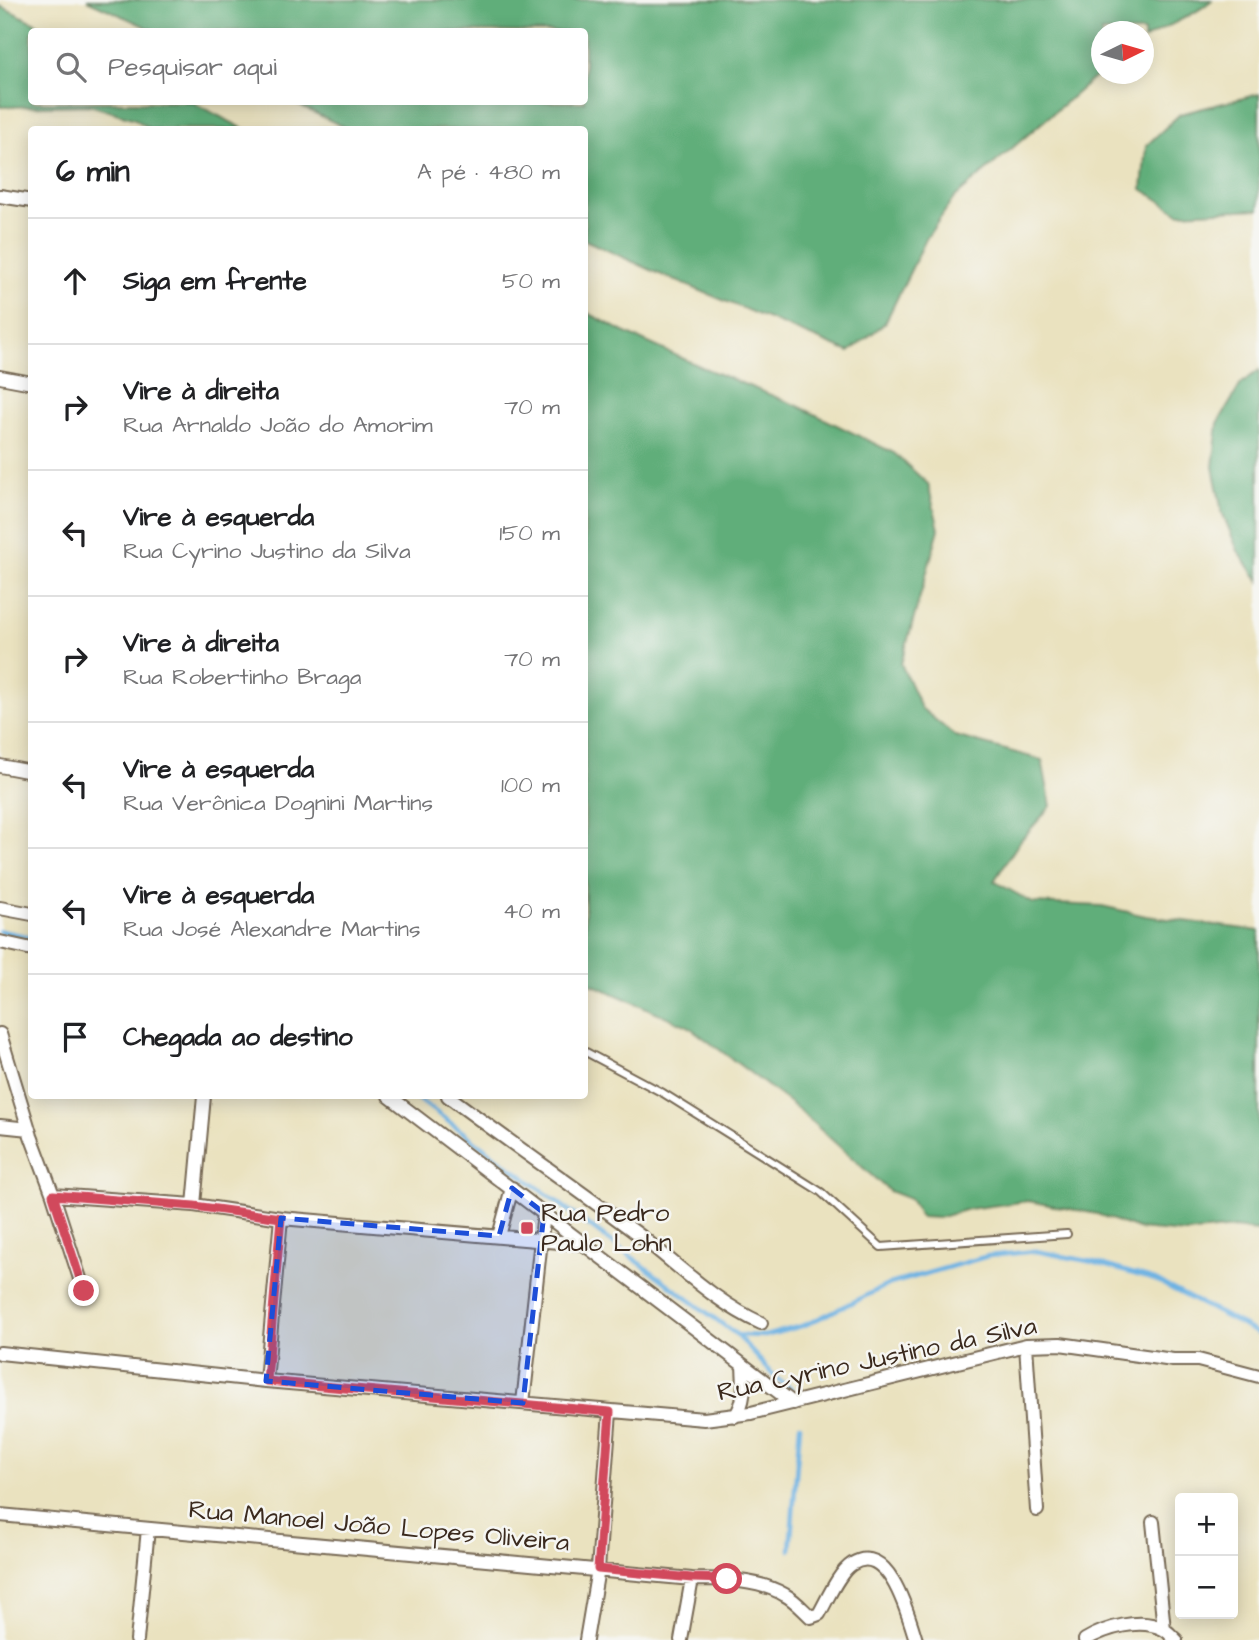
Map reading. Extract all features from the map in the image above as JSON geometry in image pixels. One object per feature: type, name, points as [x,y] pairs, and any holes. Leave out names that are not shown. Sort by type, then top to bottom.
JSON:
[{"type":"street","points":[[0,196],[28,200]]},
{"type":"street","points":[[0,377],[28,382]]},
{"type":"street","points":[[0,766],[28,771]]},
{"type":"street","points":[[0,908],[28,913]]},
{"type":"street","points":[[0,942],[28,948]]},
{"type":"street","points":[[0,1034],[84,1291]]},
{"type":"street","points":[[194,1206],[204,1099]]},
{"type":"street","points":[[393,1099],[793,1403]]},
{"type":"street","points":[[456,1099],[743,1315],[761,1323]]},
{"type":"street","points":[[0,1126],[29,1129]]},
{"type":"street","points":[[499,1236],[512,1188]]},
{"type":"street","points":[[53,1195],[583,1244]]},
{"type":"street","points":[[523,1404],[544,1213]]},
{"type":"street","points":[[267,1381],[281,1218]]},
{"type":"street","name":"Rua Cyrino Justino da Silva","points":[[0,1353],[267,1381],[689,1419],[734,1416],[1026,1345],[1060,1344],[1172,1360],[1198,1360],[1259,1376]]},
{"type":"street","points":[[1026,1345],[1037,1510]]},
{"type":"street","points":[[734,1416],[740,1410],[744,1392],[743,1366]]},
{"type":"street","points":[[586,1640],[598,1569],[610,1412]]},
{"type":"street","name":"Rua Manoel João Lopes Oliveira","points":[[0,1515],[727,1579],[772,1588],[787,1595],[811,1617],[819,1614],[851,1564],[863,1560],[874,1561],[887,1571],[905,1602],[916,1640]]},
{"type":"street","points":[[1153,1521],[1164,1629]]},
{"type":"street","points":[[137,1640],[148,1529]]},
{"type":"street","points":[[681,1640],[692,1578]]},
{"type":"street","points":[[1085,1640],[1098,1632],[1123,1626],[1144,1625],[1164,1629],[1177,1640]]},
{"type":"lane","points":[[588,1053],[663,1093],[821,1192],[881,1247],[1067,1234]]},
{"type":"highlighted area","points":[[512,1188],[544,1213],[523,1403],[266,1381],[281,1218],[499,1236]]},
{"type":"green space","points":[[87,0],[1212,0],[1196,12],[1154,34],[1154,21],[1091,21],[1091,81],[954,198],[926,239],[885,323],[849,352],[588,241],[588,126],[342,126],[298,105],[588,105],[588,28],[148,28]]},
{"type":"green space","points":[[0,6],[46,28],[28,28],[28,105],[90,105],[0,107]]},
{"type":"green space","points":[[1259,94],[1259,209],[1179,213],[1142,189],[1146,146],[1180,114]]},
{"type":"green space","points":[[90,105],[198,105],[238,126],[146,126],[135,119]]},
{"type":"green space","points":[[588,313],[704,368],[798,406],[894,453],[928,484],[939,529],[901,664],[921,708],[955,736],[1042,760],[1051,806],[1020,841],[994,881],[1033,903],[1102,906],[1146,916],[1259,931],[1259,1231],[1234,1228],[1186,1233],[1138,1229],[1097,1214],[1028,1201],[968,1209],[938,1218],[921,1217],[910,1199],[889,1191],[793,1105],[688,1026],[588,982]]},
{"type":"green space","points":[[1259,370],[1259,581],[1238,551],[1222,512],[1213,467],[1218,423],[1241,384]]},
{"type":"waterway","points":[[0,931],[28,936]]},
{"type":"waterway","points":[[418,1099],[737,1335],[777,1379],[791,1388]]},
{"type":"waterway","points":[[737,1335],[765,1336],[805,1325],[890,1284],[988,1256],[1036,1251],[1093,1262],[1155,1280],[1259,1334]]},
{"type":"waterway","points":[[790,1550],[800,1425]]},
{"type":"place","name":"Rua Pedro Paulo Lohn","points":[[527,1228]]},
{"type":"route","points":[[84,1291],[53,1195],[194,1206],[281,1218],[267,1381],[610,1412],[598,1569],[727,1579]]}]
